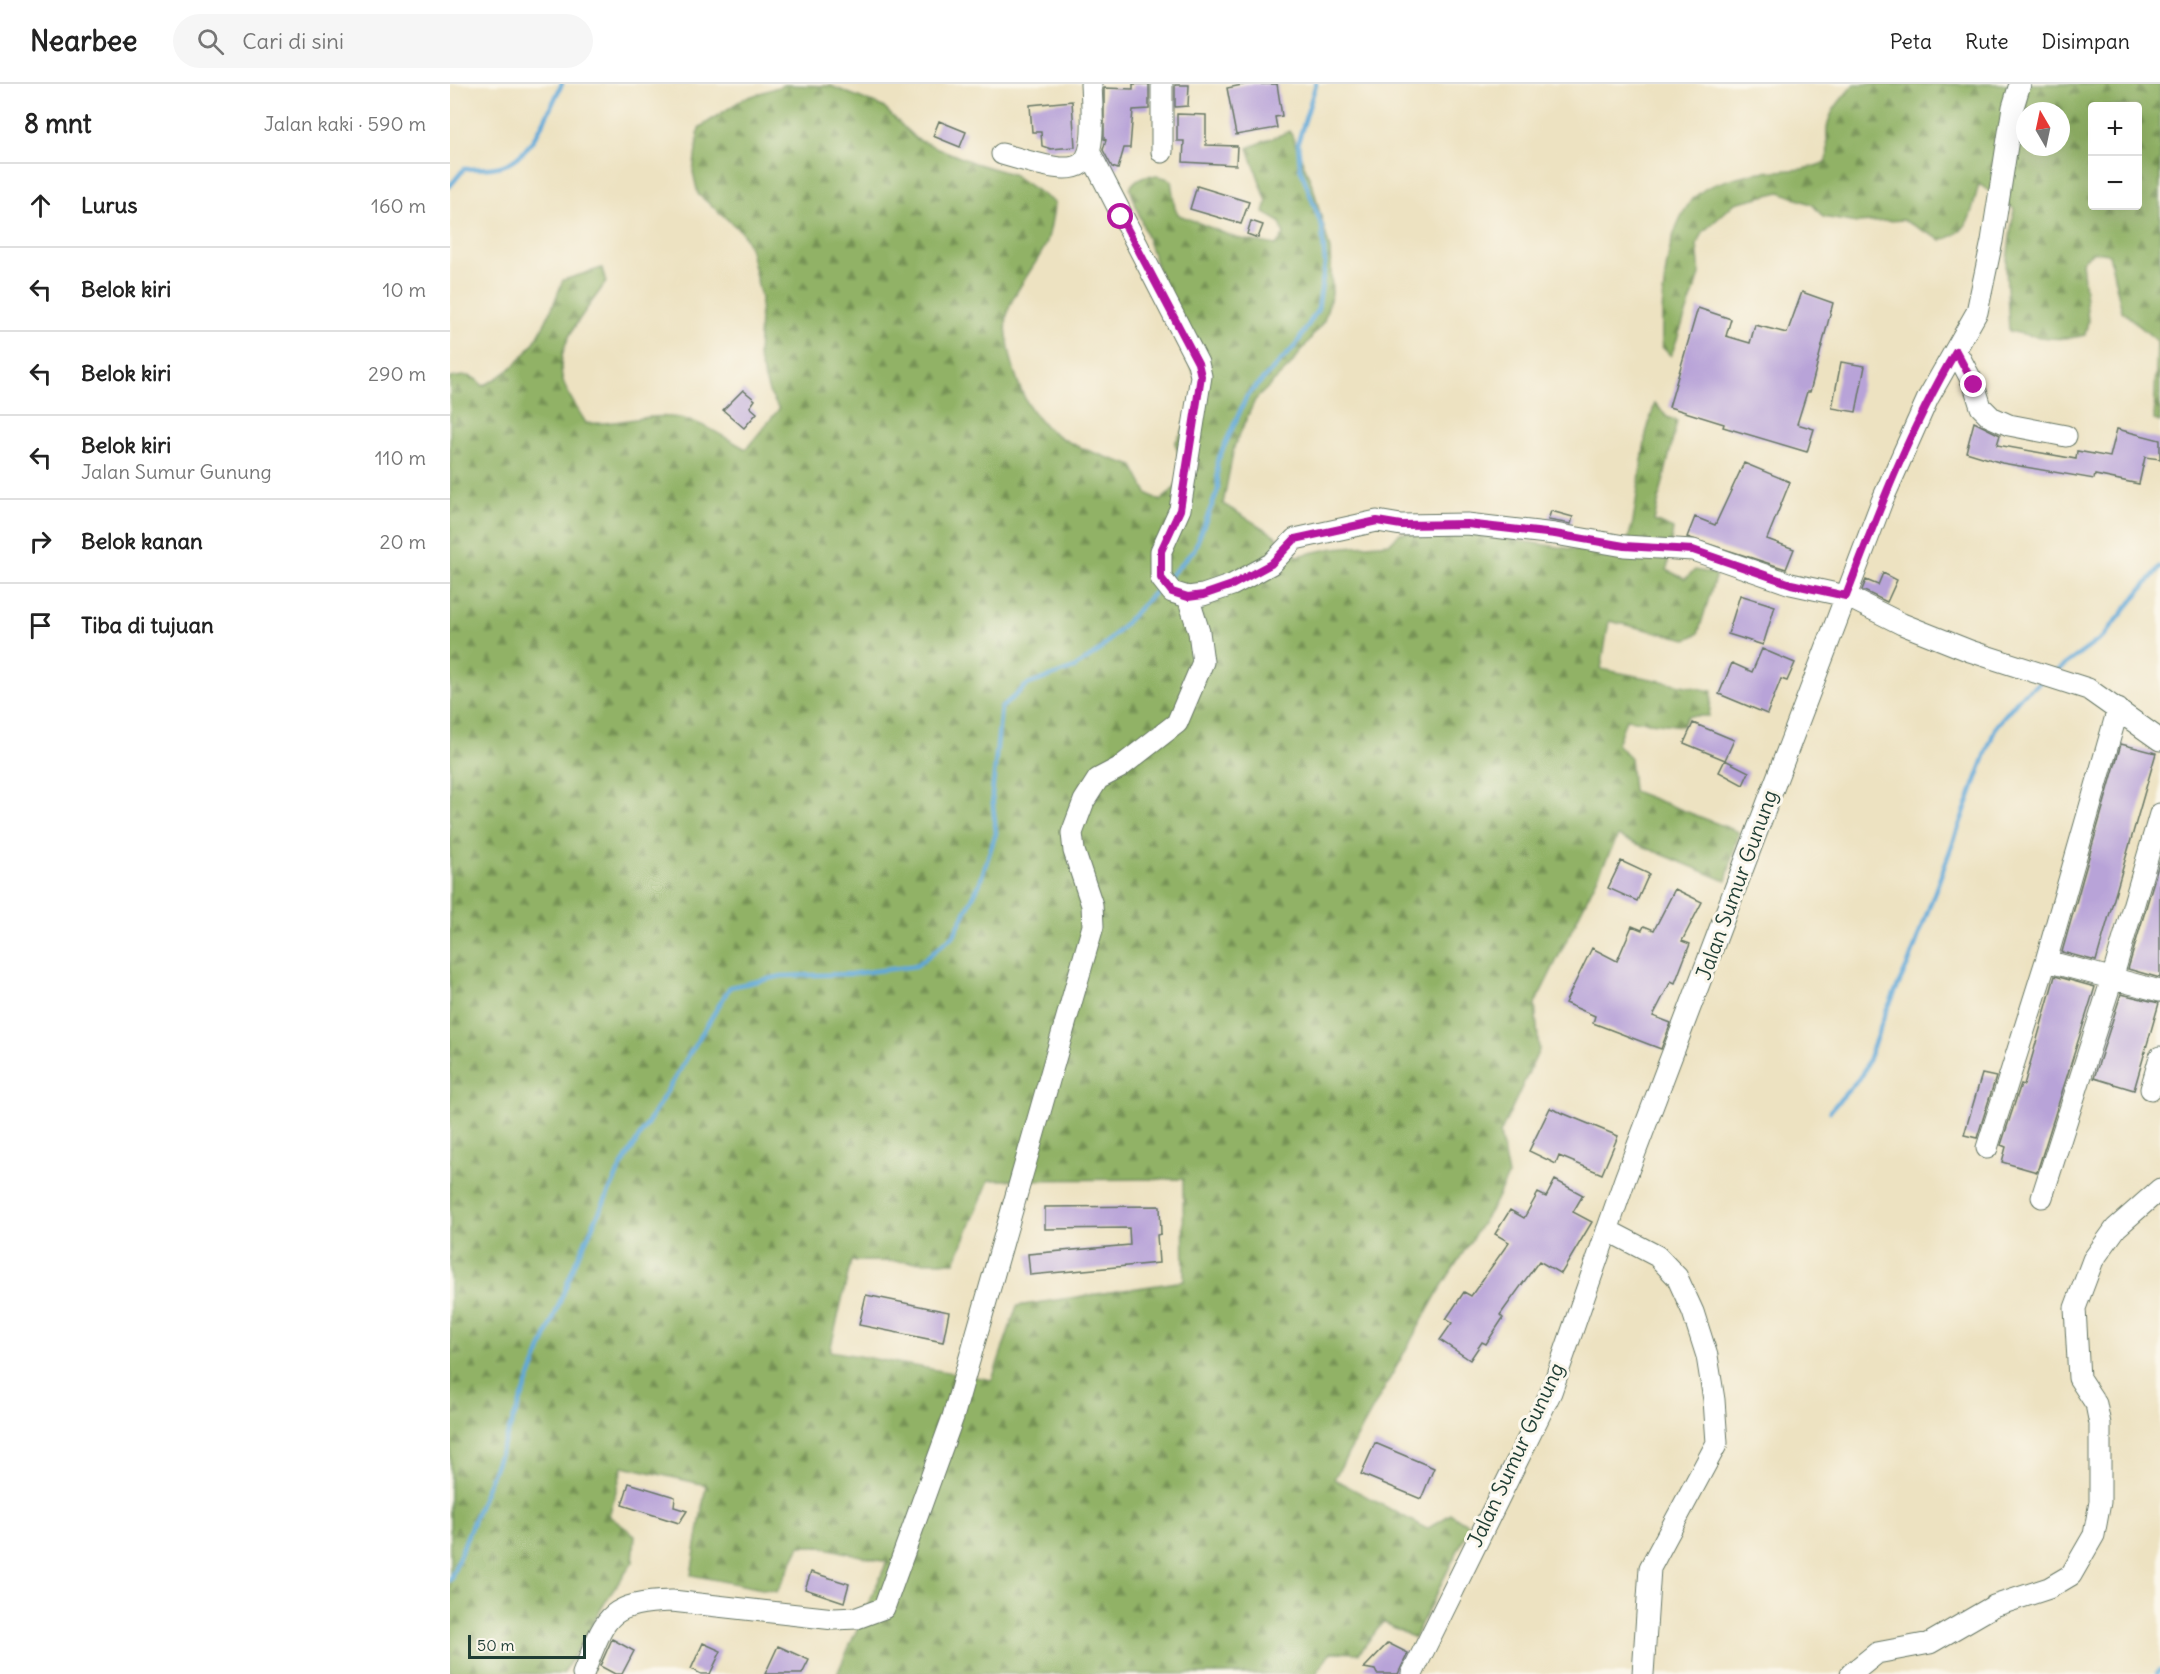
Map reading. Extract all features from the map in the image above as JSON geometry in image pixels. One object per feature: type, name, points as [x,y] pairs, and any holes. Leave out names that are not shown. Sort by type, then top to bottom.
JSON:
[{"type":"street","points":[[583,1674],[603,1624],[615,1612],[646,1602],[672,1600],[834,1619],[857,1618],[884,1608],[953,1417],[1093,926],[1092,905],[1074,851],[1072,833],[1084,801],[1098,779],[1119,768],[1177,723],[1203,662],[1199,632],[1174,589],[1161,551],[1180,510],[1201,376],[1198,363],[1090,153],[1090,84]]},
{"type":"street","points":[[1162,84],[1162,152]]},
{"type":"street","name":"Jalan Sumur Gunung","points":[[1412,1674],[1551,1392],[1607,1230],[1882,501],[1928,398],[1977,312],[1998,207],[2013,107],[2020,84]]},
{"type":"street","points":[[1002,154],[1040,165],[1071,170],[1083,165],[1090,153]]},
{"type":"street","points":[[1956,351],[1974,385],[1981,407],[1991,417],[2009,425],[2066,436]]},
{"type":"street","points":[[1174,589],[1232,585],[1271,564],[1295,539],[1377,521],[1401,525],[1467,524],[1555,534],[1624,546],[1693,550],[1791,584],[1846,596],[1902,624],[1970,651],[2088,689],[2160,740]]},
{"type":"street","points":[[1987,1148],[2046,961],[2118,709]]},
{"type":"street","points":[[2042,1197],[2112,979],[2160,814]]},
{"type":"street","points":[[2046,961],[2160,991]]},
{"type":"street","points":[[2151,1089],[2160,1057]]},
{"type":"street","points":[[1851,1674],[1877,1653],[1930,1643],[1994,1606],[2049,1588],[2071,1575],[2094,1535],[2100,1502],[2100,1425],[2096,1404],[2079,1378],[2075,1308],[2093,1260],[2116,1228],[2160,1189]]},
{"type":"street","points":[[1607,1230],[1657,1256],[1677,1277],[1693,1312],[1707,1356],[1714,1400],[1717,1443],[1650,1568],[1643,1674]]},
{"type":"green space","points":[[1854,84],[2160,84],[2160,422],[2154,420],[2157,341],[2122,311],[2109,254],[2093,252],[2082,261],[2088,321],[2085,335],[2056,338],[2009,331],[2006,267],[2014,209],[1979,184],[1972,211],[1965,226],[1959,232],[1941,240],[1903,220],[1857,223],[1823,217],[1813,205],[1780,192],[1735,203],[1703,232],[1697,245],[1700,275],[1671,356],[1662,347],[1662,308],[1667,263],[1679,221],[1689,204],[1706,188],[1735,178],[1754,173],[1809,168],[1826,162],[1828,122],[1841,99]]},
{"type":"green space","points":[[784,85],[831,86],[883,107],[916,139],[974,163],[1012,174],[1055,203],[1046,244],[1017,291],[1007,314],[1007,339],[1019,384],[1028,404],[1039,420],[1053,432],[1087,450],[1133,466],[1147,493],[1160,501],[1178,482],[1181,468],[1175,443],[1197,408],[1201,394],[1130,188],[1138,179],[1148,176],[1160,176],[1171,180],[1175,209],[1179,215],[1236,238],[1276,245],[1284,235],[1280,222],[1264,213],[1267,202],[1248,148],[1290,131],[1313,187],[1330,250],[1332,293],[1324,321],[1290,366],[1255,400],[1234,447],[1223,504],[1273,534],[1297,556],[1334,548],[1390,543],[1400,533],[1469,533],[1623,557],[1633,522],[1646,434],[1655,403],[1667,417],[1677,421],[1654,521],[1673,529],[1667,570],[1685,579],[1695,570],[1716,574],[1698,634],[1687,639],[1609,621],[1601,669],[1712,691],[1709,716],[1688,716],[1682,726],[1626,719],[1617,744],[1630,758],[1633,791],[1739,832],[1726,881],[1618,836],[1535,1004],[1539,1050],[1500,1134],[1508,1176],[1493,1206],[1438,1292],[1334,1479],[1427,1529],[1451,1514],[1470,1526],[1414,1638],[1383,1622],[1359,1653],[1331,1652],[1316,1674],[837,1674],[887,1562],[817,1546],[800,1546],[777,1592],[691,1575],[706,1485],[623,1466],[609,1516],[635,1535],[633,1562],[607,1599],[563,1674],[450,1674],[450,378],[471,377],[483,386],[499,377],[525,355],[534,342],[550,313],[563,280],[602,268],[606,282],[572,331],[562,358],[561,372],[565,386],[586,423],[609,423],[656,417],[679,418],[705,427],[746,449],[779,409],[769,392],[758,357],[761,298],[749,246],[742,232],[698,194],[693,172],[699,128],[743,99]],"holes":[[[1183,1179],[1184,1281],[1017,1306],[992,1380],[830,1351],[851,1261],[955,1262],[989,1180]]]},
{"type":"building","points":[[1133,84],[1149,84],[1149,109],[1133,110],[1130,148],[1124,148],[1118,169],[1112,167],[1103,150],[1106,140],[1104,139],[1104,88],[1133,89]]},
{"type":"building","points":[[1247,84],[1277,84],[1282,116],[1275,117],[1277,128],[1236,135],[1227,88]]},
{"type":"building","points":[[1175,85],[1189,85],[1188,106],[1175,107]]},
{"type":"building","points":[[1072,101],[1075,147],[1051,149],[1042,146],[1041,132],[1032,132],[1030,105]]},
{"type":"building","points":[[1177,114],[1206,115],[1206,145],[1237,146],[1236,165],[1183,162],[1184,141],[1177,141]]},
{"type":"building","points":[[939,121],[966,132],[960,147],[933,136]]},
{"type":"building","points":[[1197,186],[1249,202],[1241,224],[1190,209]]},
{"type":"building","points":[[1251,221],[1263,225],[1258,238],[1247,234]]},
{"type":"building","points":[[1802,292],[1833,303],[1810,392],[1807,392],[1797,424],[1814,429],[1807,452],[1723,427],[1724,424],[1669,407],[1698,308],[1731,319],[1726,336],[1750,343],[1755,325],[1787,333]]},
{"type":"building","points":[[1841,362],[1865,366],[1856,412],[1832,408]]},
{"type":"building","points":[[743,390],[755,400],[750,407],[757,413],[744,428],[723,410]]},
{"type":"building","points":[[1974,422],[2000,435],[1997,445],[2076,459],[2077,451],[2110,457],[2117,429],[2160,440],[2160,459],[2145,457],[2139,484],[2095,475],[2094,479],[2002,463],[1966,452]]},
{"type":"building","points":[[1744,463],[1790,482],[1767,539],[1794,549],[1786,569],[1687,537],[1695,517],[1715,525]]},
{"type":"building","points":[[1551,511],[1573,517],[1571,524],[1548,520]]},
{"type":"building","points":[[1883,573],[1897,580],[1887,602],[1862,590],[1866,580],[1878,585]]},
{"type":"building","points":[[1740,595],[1775,606],[1763,645],[1728,634]]},
{"type":"building","points":[[1762,649],[1795,663],[1787,681],[1781,679],[1767,714],[1719,694],[1732,663],[1752,672]]},
{"type":"building","points":[[1693,723],[1734,740],[1725,760],[1684,743]]},
{"type":"building","points":[[2121,744],[2156,753],[2096,961],[2062,952]]},
{"type":"building","points":[[1725,760],[1749,772],[1743,785],[1719,772]]},
{"type":"building","points":[[2160,860],[2160,978],[2128,969]]},
{"type":"building","points":[[1621,861],[1649,874],[1637,901],[1608,888]]},
{"type":"building","points":[[1675,889],[1702,902],[1682,941],[1690,944],[1675,983],[1671,981],[1653,1016],[1671,1023],[1661,1049],[1593,1023],[1595,1016],[1565,1003],[1592,948],[1617,961],[1632,926],[1642,930],[1644,926],[1654,930]]},
{"type":"building","points":[[2055,976],[2095,987],[2037,1172],[2002,1162],[2006,1147],[2001,1145],[2021,1084],[2024,1085]]},
{"type":"building","points":[[2121,994],[2159,1003],[2134,1090],[2094,1078]]},
{"type":"building","points":[[1982,1074],[1996,1077],[1977,1138],[1964,1135]]},
{"type":"building","points":[[1550,1108],[1618,1136],[1602,1174],[1559,1156],[1556,1164],[1529,1151]]},
{"type":"building","points":[[1555,1180],[1583,1195],[1573,1212],[1592,1222],[1561,1274],[1539,1261],[1500,1315],[1503,1318],[1486,1344],[1482,1342],[1470,1360],[1440,1340],[1452,1323],[1446,1319],[1464,1292],[1471,1296],[1509,1242],[1495,1234],[1510,1210],[1524,1218],[1538,1193],[1546,1197]]},
{"type":"building","points":[[1160,1206],[1161,1234],[1157,1235],[1159,1263],[1030,1275],[1028,1254],[1130,1245],[1129,1228],[1045,1229],[1045,1207]]},
{"type":"building","points":[[866,1295],[949,1312],[943,1342],[859,1325]]},
{"type":"building","points":[[1375,1443],[1434,1468],[1421,1499],[1361,1474]]},
{"type":"building","points":[[629,1483],[675,1497],[674,1507],[687,1511],[679,1523],[622,1505]]},
{"type":"building","points":[[811,1572],[849,1584],[844,1602],[805,1589]]},
{"type":"building","points":[[612,1639],[634,1651],[622,1674],[615,1674],[600,1666]]},
{"type":"building","points":[[703,1643],[721,1651],[710,1674],[701,1674],[691,1669]]},
{"type":"building","points":[[1388,1643],[1408,1653],[1398,1674],[1377,1674],[1375,1670],[1364,1668]]},
{"type":"building","points":[[778,1646],[809,1660],[802,1674],[765,1674]]},
{"type":"waterway","points":[[450,186],[464,169],[500,166],[520,155],[541,127],[562,84]]},
{"type":"waterway","points":[[1168,578],[1194,550],[1218,490],[1217,462],[1247,396],[1296,345],[1318,309],[1325,264],[1322,227],[1300,167],[1298,142],[1316,84]]},
{"type":"waterway","points":[[2055,672],[2103,637],[2160,567]]},
{"type":"waterway","points":[[450,1580],[576,1261],[621,1167],[730,987],[782,976],[850,974],[916,966],[954,935],[979,885],[996,833],[992,795],[1001,708],[1027,685],[1074,668],[1099,651],[1160,586]]},
{"type":"waterway","points":[[1830,1111],[1863,1074],[1885,1014],[1909,962],[1996,726],[2021,696],[2041,682]]},
{"type":"waterway","points":[[2157,1674],[2160,1670]]},
{"type":"route","points":[[1121,217],[1198,363],[1201,376],[1180,510],[1161,551],[1161,578],[1172,592],[1188,597],[1203,595],[1232,585],[1271,564],[1295,539],[1377,521],[1401,525],[1467,524],[1555,534],[1624,546],[1693,550],[1791,584],[1846,596],[1882,501],[1928,398],[1956,351],[1974,385]]}]
